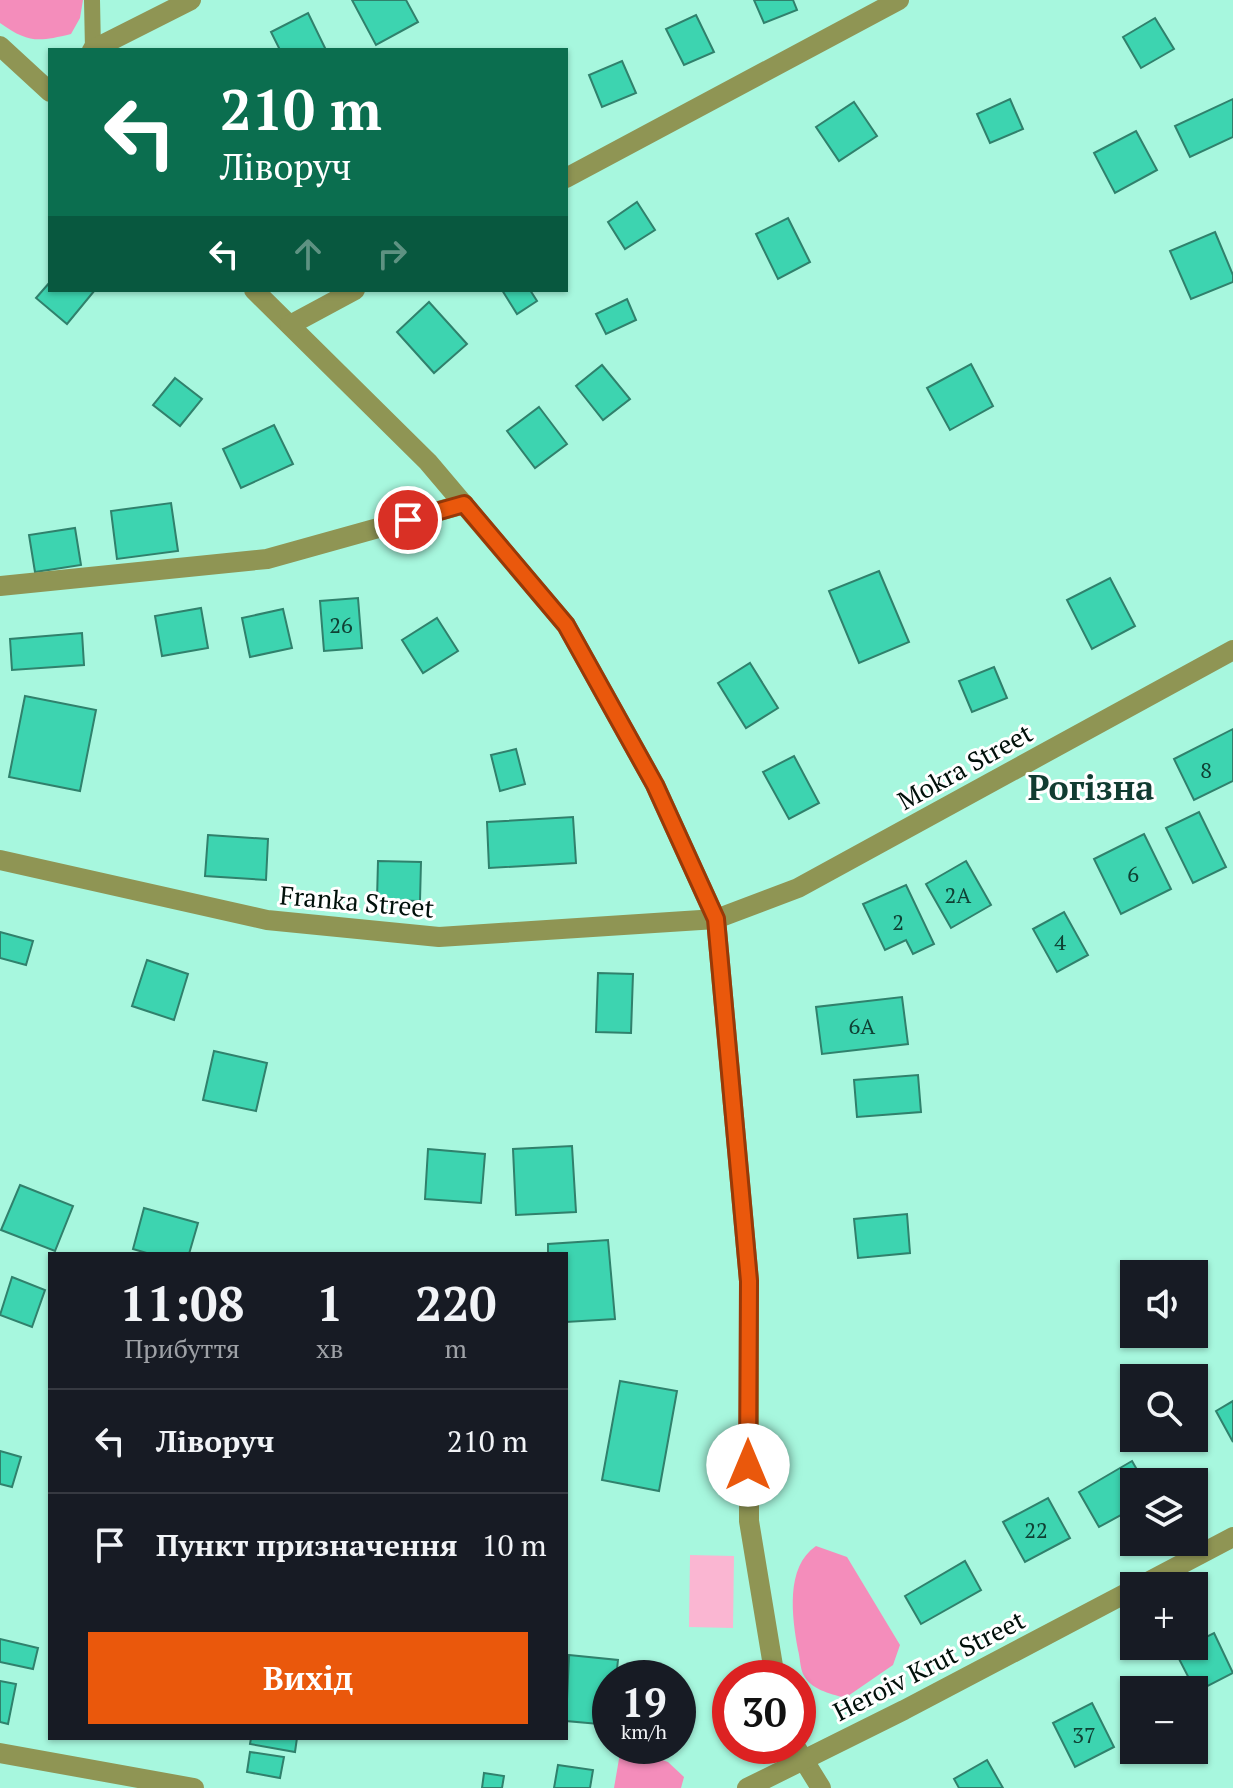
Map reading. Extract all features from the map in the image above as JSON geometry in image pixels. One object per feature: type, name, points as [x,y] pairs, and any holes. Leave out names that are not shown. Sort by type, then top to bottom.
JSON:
[{"type":"street","points":[[96,48],[191,0]]},
{"type":"street","points":[[568,177],[899,0]]},
{"type":"street","points":[[0,46],[48,87]]},
{"type":"street","points":[[256,292],[428,462],[566,625],[655,785],[716,919],[749,1281],[749,1521],[772,1660]]},
{"type":"street","points":[[290,325],[351,292]]},
{"type":"street","points":[[0,586],[267,559],[464,504]]},
{"type":"street","name":"Mokra Street","points":[[716,919],[798,888],[1233,650]]},
{"type":"street","name":"Franka Street","points":[[0,860],[267,920],[439,937],[716,919]]},
{"type":"street","points":[[1167,1572],[1233,1537]]},
{"type":"street","name":"Heroiv Krut Street","points":[[816,1746],[904,1710],[1120,1596]]},
{"type":"street","points":[[0,1753],[194,1788]]},
{"type":"street","name":"Heroiv Krut Street","points":[[747,1788],[783,1764]]},
{"type":"street","points":[[806,1764],[821,1788]]},
{"type":"lane","points":[[92,0],[92,48]]},
{"type":"shaded area","points":[[0,0],[83,0],[80,18],[71,34],[34,39],[0,23]]},
{"type":"shaded area","points":[[816,1546],[847,1557],[900,1645],[893,1665],[845,1698],[816,1687],[816,1660],[800,1660],[793,1594],[799,1566]]},
{"type":"shaded area","points":[[690,1555],[734,1556],[733,1628],[689,1627]]},
{"type":"shaded area","points":[[618,1764],[670,1764],[684,1777],[681,1788],[614,1788]]},
{"type":"building","points":[[352,0],[406,0],[418,22],[376,45]]},
{"type":"building","points":[[754,0],[793,0],[797,10],[764,23]]},
{"type":"building","points":[[308,13],[325,48],[279,48],[271,32]]},
{"type":"building","points":[[696,15],[714,52],[684,65],[666,29]]},
{"type":"building","points":[[1155,18],[1174,49],[1141,68],[1123,37]]},
{"type":"building","points":[[622,61],[636,93],[602,107],[589,75]]},
{"type":"building","points":[[1010,99],[1023,129],[990,143],[977,114]]},
{"type":"building","points":[[1233,99],[1233,137],[1190,157],[1175,126]]},
{"type":"building","points":[[854,102],[877,136],[839,161],[816,127]]},
{"type":"building","points":[[1136,131],[1157,170],[1115,193],[1094,153]]},
{"type":"building","points":[[637,202],[655,230],[625,249],[608,222]]},
{"type":"building","points":[[788,218],[810,262],[778,279],[756,234]]},
{"type":"building","points":[[1215,232],[1233,282],[1191,299],[1170,251]]},
{"type":"building","points":[[48,284],[48,292],[93,292],[67,324],[36,298]]},
{"type":"building","points":[[503,292],[531,292],[537,301],[517,314]]},
{"type":"building","points":[[627,299],[636,320],[606,334],[596,314]]},
{"type":"building","points":[[429,302],[467,344],[434,373],[397,332]]},
{"type":"building","points":[[971,364],[993,406],[950,430],[927,388]]},
{"type":"building","points":[[602,365],[630,399],[603,420],[576,386]]},
{"type":"building","points":[[175,378],[202,399],[180,426],[153,405]]},
{"type":"building","points":[[539,407],[567,444],[535,468],[507,431]]},
{"type":"building","points":[[274,425],[293,464],[241,488],[223,449]]},
{"type":"building","points":[[171,503],[178,551],[117,559],[111,511]]},
{"type":"building","points":[[75,528],[81,565],[35,572],[29,535]]},
{"type":"building","points":[[879,571],[909,642],[859,663],[829,591]]},
{"type":"building","points":[[1110,578],[1135,626],[1092,649],[1067,600]]},
{"type":"building","points":[[358,598],[362,648],[324,651],[320,601]]},
{"type":"building","points":[[201,608],[208,648],[162,656],[155,616]]},
{"type":"building","points":[[283,609],[292,648],[250,657],[242,618]]},
{"type":"building","points":[[437,618],[458,651],[423,673],[402,640]]},
{"type":"building","points":[[82,633],[84,665],[12,670],[10,639]]},
{"type":"building","points":[[750,663],[778,708],[746,728],[718,683]]},
{"type":"building","points":[[994,667],[1007,698],[972,712],[959,681]]},
{"type":"building","points":[[25,696],[96,710],[80,791],[9,777]]},
{"type":"building","points":[[1233,729],[1233,781],[1194,800],[1174,759]]},
{"type":"building","points":[[516,749],[525,784],[500,791],[491,755]]},
{"type":"building","points":[[794,756],[819,803],[789,819],[763,772]]},
{"type":"building","points":[[1199,812],[1226,867],[1193,883],[1166,828]]},
{"type":"building","points":[[573,817],[576,863],[489,868],[487,822]]},
{"type":"building","points":[[1144,834],[1171,889],[1121,914],[1094,859]]},
{"type":"building","points":[[208,835],[268,839],[266,880],[205,876]]},
{"type":"building","points":[[378,861],[421,862],[420,901],[377,900]]},
{"type":"building","points":[[966,861],[991,905],[951,928],[926,884]]},
{"type":"building","points":[[906,885],[934,944],[913,954],[906,940],[885,950],[863,904]]},
{"type":"building","points":[[1064,912],[1088,955],[1057,972],[1033,929]]},
{"type":"building","points":[[0,932],[33,941],[26,965],[0,958]]},
{"type":"building","points":[[147,960],[188,974],[174,1020],[132,1006]]},
{"type":"building","points":[[598,973],[633,974],[631,1033],[596,1032]]},
{"type":"building","points":[[902,997],[908,1044],[822,1054],[816,1007]]},
{"type":"building","points":[[214,1051],[267,1063],[256,1111],[203,1100]]},
{"type":"building","points":[[918,1075],[921,1112],[857,1117],[854,1080]]},
{"type":"building","points":[[572,1146],[576,1212],[516,1215],[513,1149]]},
{"type":"building","points":[[428,1149],[485,1154],[481,1203],[425,1199]]},
{"type":"building","points":[[20,1185],[73,1206],[55,1251],[1,1230]]},
{"type":"building","points":[[144,1208],[198,1223],[190,1252],[143,1252],[133,1249]]},
{"type":"building","points":[[907,1214],[910,1253],[858,1258],[854,1219]]},
{"type":"building","points":[[608,1240],[615,1319],[568,1322],[568,1252],[548,1252],[548,1244]]},
{"type":"building","points":[[12,1277],[45,1290],[32,1327],[0,1315]]},
{"type":"building","points":[[620,1381],[677,1391],[659,1491],[602,1480]]},
{"type":"building","points":[[1233,1401],[1233,1442],[1216,1411]]},
{"type":"building","points":[[0,1451],[21,1457],[12,1487],[0,1484]]},
{"type":"building","points":[[1132,1461],[1136,1468],[1120,1468]]},
{"type":"building","points":[[1120,1468],[1120,1516],[1099,1527],[1079,1492]]},
{"type":"building","points":[[1048,1498],[1070,1538],[1025,1562],[1003,1522]]},
{"type":"building","points":[[965,1561],[981,1590],[921,1624],[905,1596]]},
{"type":"building","points":[[1214,1633],[1233,1673],[1208,1686],[1208,1676],[1188,1676],[1180,1660],[1208,1660],[1208,1636]]},
{"type":"building","points":[[0,1639],[38,1648],[33,1669],[0,1662]]},
{"type":"building","points":[[569,1655],[618,1660],[592,1660],[592,1723],[568,1721]]},
{"type":"building","points":[[0,1681],[16,1684],[8,1724],[0,1722]]},
{"type":"building","points":[[1092,1703],[1114,1747],[1075,1767],[1053,1723]]},
{"type":"building","points":[[251,1740],[297,1740],[295,1752],[250,1744]]},
{"type":"building","points":[[250,1752],[284,1757],[280,1778],[247,1772]]},
{"type":"building","points":[[987,1760],[1003,1788],[959,1788],[954,1779]]},
{"type":"building","points":[[558,1765],[593,1770],[590,1788],[554,1788]]},
{"type":"building","points":[[484,1773],[504,1776],[502,1788],[482,1788]]},
{"type":"district","name":"Рогізна","points":[[1091,788]]},
{"type":"route","points":[[408,520],[464,504],[566,625],[655,785],[716,919],[749,1281],[748,1465]]}]
